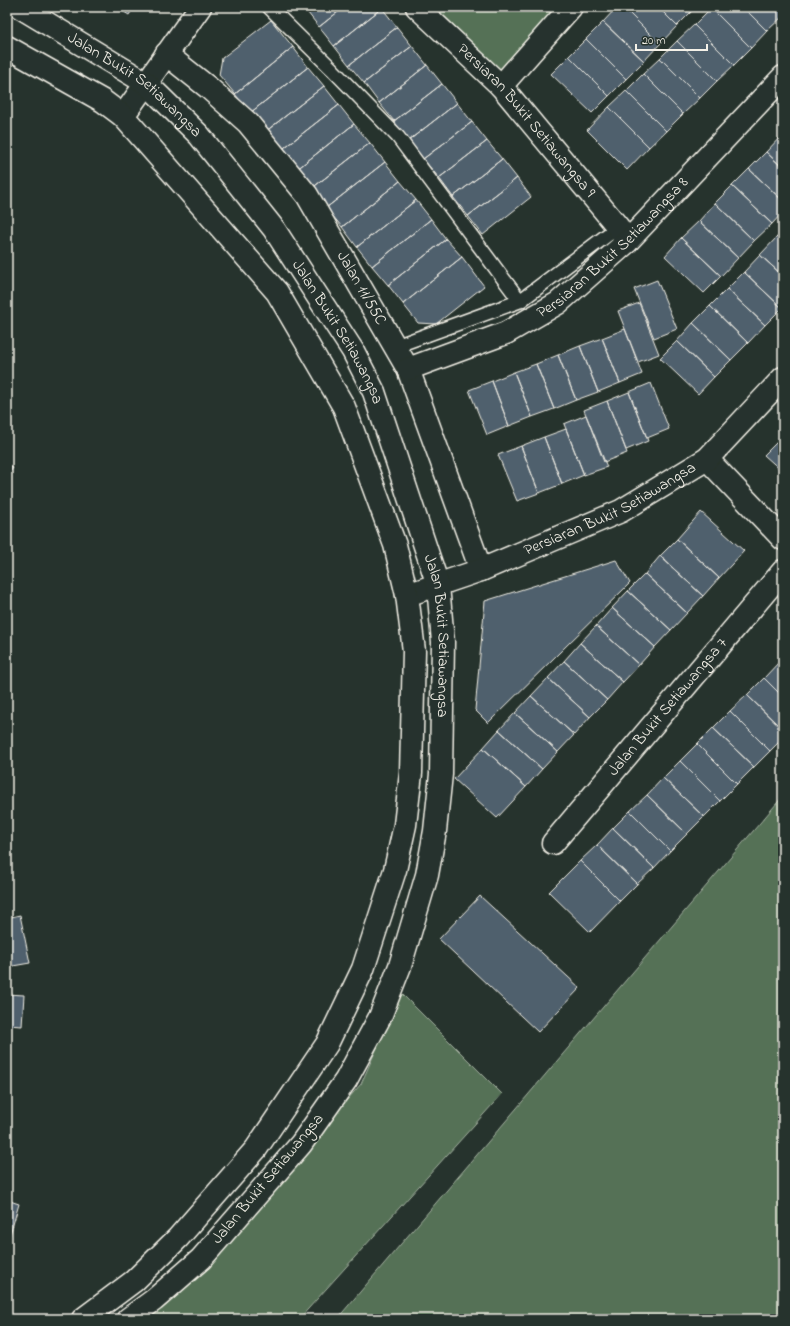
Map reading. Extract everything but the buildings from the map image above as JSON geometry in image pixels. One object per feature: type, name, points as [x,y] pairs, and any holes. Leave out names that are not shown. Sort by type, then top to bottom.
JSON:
[{"type":"street","name":"Jalan Bukit Setiawangsa","points":[[20,7],[146,82],[199,135],[274,229],[354,351],[374,392],[438,585],[443,642],[441,774],[435,831],[427,875],[400,966],[380,1017],[346,1080],[301,1144],[202,1259],[154,1300],[128,1319]]},
{"type":"street","points":[[123,116],[200,7]]},
{"type":"street","name":"Persiaran Bukit Setiawangsa 9","points":[[417,7],[501,86],[623,234]]},
{"type":"street","points":[[501,86],[571,7]]},
{"type":"street","name":"Jalan Bukit Setiawangsa","points":[[7,47],[103,101],[123,116],[276,292],[344,407],[395,545],[407,595],[414,651],[412,773],[405,825],[395,870],[363,969],[326,1044],[256,1149],[178,1238],[134,1281],[83,1319]]},
{"type":"street","name":"Jalan 11/55C","points":[[166,54],[210,89],[248,123],[307,195],[408,369],[481,570]]},
{"type":"street","name":"Persiaran Bukit Setiawangsa 8","points":[[408,369],[506,333],[558,303],[623,234],[783,77]]},
{"type":"street","name":"Persiaran Bukit Setiawangsa","points":[[407,595],[481,570],[621,511],[708,459],[783,378]]},
{"type":"street","points":[[708,459],[783,539]]},
{"type":"street","name":"Jalan Bukit Setiawangsa 7","points":[[552,843],[783,571]]},
{"type":"lane","points":[[269,7],[332,69],[398,138],[520,301]]},
{"type":"lane","points":[[396,346],[520,301],[623,234]]},
{"type":"green space","points":[[435,7],[558,7],[502,71]]},
{"type":"green space","points":[[783,796],[783,1319],[337,1319]]},
{"type":"green space","points":[[401,993],[502,1094],[299,1319],[146,1319],[168,1304],[361,1084]]}]
